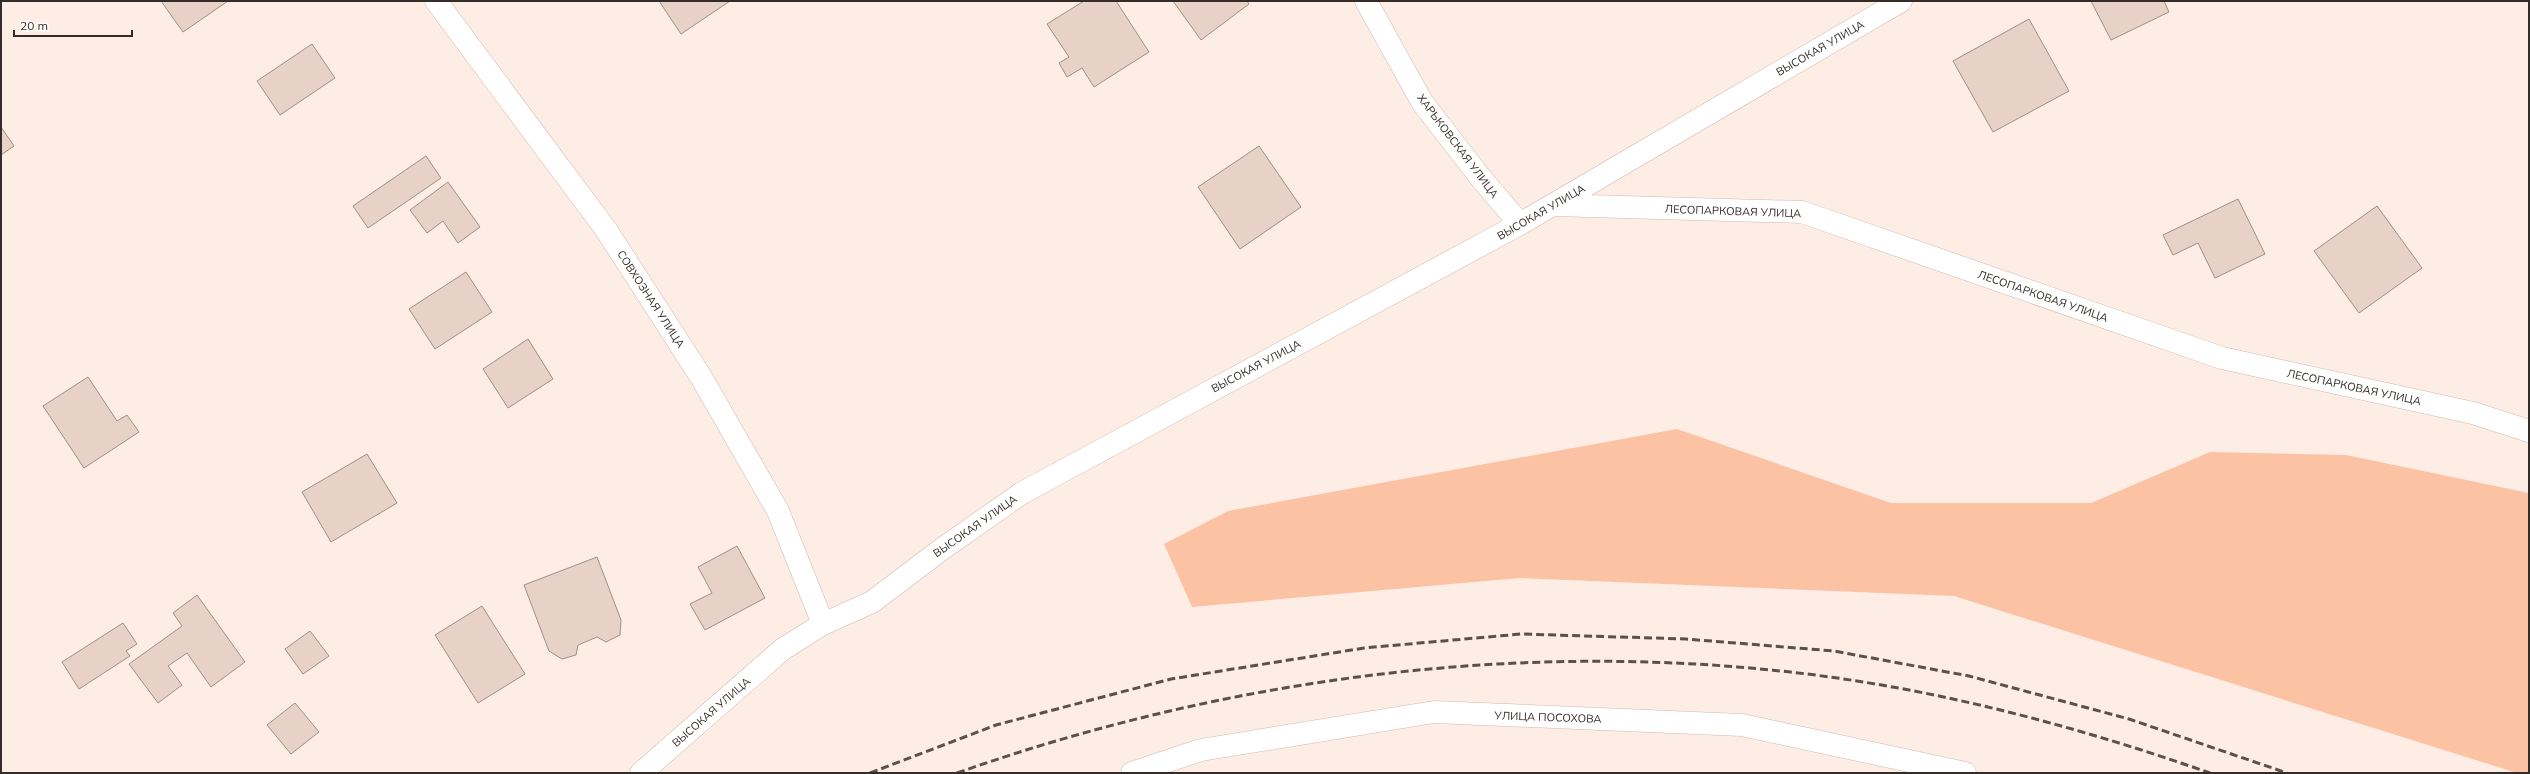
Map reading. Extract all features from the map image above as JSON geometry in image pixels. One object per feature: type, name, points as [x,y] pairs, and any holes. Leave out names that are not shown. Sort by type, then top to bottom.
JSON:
[{"type":"street","name":"СОВХОЗНАЯ УЛИЦА","points":[[436,1],[607,231],[701,377],[778,511],[823,624]]},
{"type":"street","name":"ХАРЬКОВСКАЯ УЛИЦА","points":[[1366,1],[1422,102],[1480,177],[1520,224]]},
{"type":"street","name":"ВЫСОКАЯ УЛИЦА","points":[[641,773],[783,649],[823,624],[872,602],[942,549],[1022,493],[1520,224],[1901,1]]},
{"type":"street","name":"ЛЕСОПАРКОВАЯ УЛИЦА","points":[[1553,205],[1802,212],[2222,358],[2473,413],[2529,431]]},
{"type":"street","name":"УЛИЦА ПОСОХОВА","points":[[1132,773],[1201,750],[1434,712],[1742,726],[1965,773]]},
{"type":"shaded area","points":[[1677,429],[1891,503],[2091,503],[2210,452],[2346,455],[2529,493],[2529,773],[2517,773],[1954,596],[1520,578],[1192,607],[1164,544],[1228,511]]},
{"type":"building","points":[[161,1],[228,1],[183,32]]},
{"type":"building","points":[[659,1],[730,1],[681,34]]},
{"type":"building","points":[[1084,1],[1116,1],[1149,52],[1094,87],[1082,68],[1067,77],[1059,63],[1069,57],[1047,24]]},
{"type":"building","points":[[1173,1],[1247,1],[1249,4],[1201,40]]},
{"type":"building","points":[[2091,1],[2164,1],[2169,12],[2111,40]]},
{"type":"building","points":[[2029,19],[2069,91],[1993,132],[1953,61]]},
{"type":"building","points":[[312,44],[335,78],[280,115],[257,81]]},
{"type":"building","points":[[1,127],[14,146],[1,155]]},
{"type":"building","points":[[1259,146],[1301,207],[1240,249],[1198,187]]},
{"type":"building","points":[[426,156],[441,178],[368,228],[353,206]]},
{"type":"building","points":[[448,182],[480,227],[458,243],[443,221],[427,233],[410,210]]},
{"type":"building","points":[[2238,199],[2265,254],[2215,278],[2198,243],[2173,255],[2163,235]]},
{"type":"building","points":[[2377,206],[2422,268],[2359,313],[2314,251]]},
{"type":"building","points":[[466,272],[492,312],[435,349],[409,309]]},
{"type":"building","points":[[528,339],[553,379],[508,408],[483,369]]},
{"type":"building","points":[[88,377],[117,421],[127,415],[139,432],[84,468],[43,406]]},
{"type":"building","points":[[367,454],[397,503],[331,542],[302,492]]},
{"type":"building","points":[[737,546],[765,598],[705,630],[690,604],[712,593],[698,567]]},
{"type":"building","points":[[597,557],[621,620],[620,635],[606,642],[597,637],[578,645],[576,655],[562,659],[549,651],[524,585]]},
{"type":"building","points":[[197,595],[245,662],[211,687],[187,653],[168,666],[182,685],[158,703],[129,664],[182,626],[173,613]]},
{"type":"building","points":[[482,606],[525,674],[478,703],[435,635]]},
{"type":"building","points":[[123,623],[137,644],[126,651],[130,656],[79,689],[62,662]]},
{"type":"building","points":[[310,631],[329,656],[303,674],[285,649]]},
{"type":"building","points":[[295,703],[319,732],[291,754],[267,725]]},
{"type":"railway","points":[[870,773],[996,725],[1171,679],[1364,648],[1521,634],[1686,639],[1834,651],[1969,676],[2129,719],[2287,773]]},
{"type":"railway","points":[[957,773],[1062,739],[1170,711],[1278,689],[1388,673],[1499,664],[1610,661],[1720,666],[1830,677],[1879,685],[1975,704],[2070,728],[2210,773]]}]
